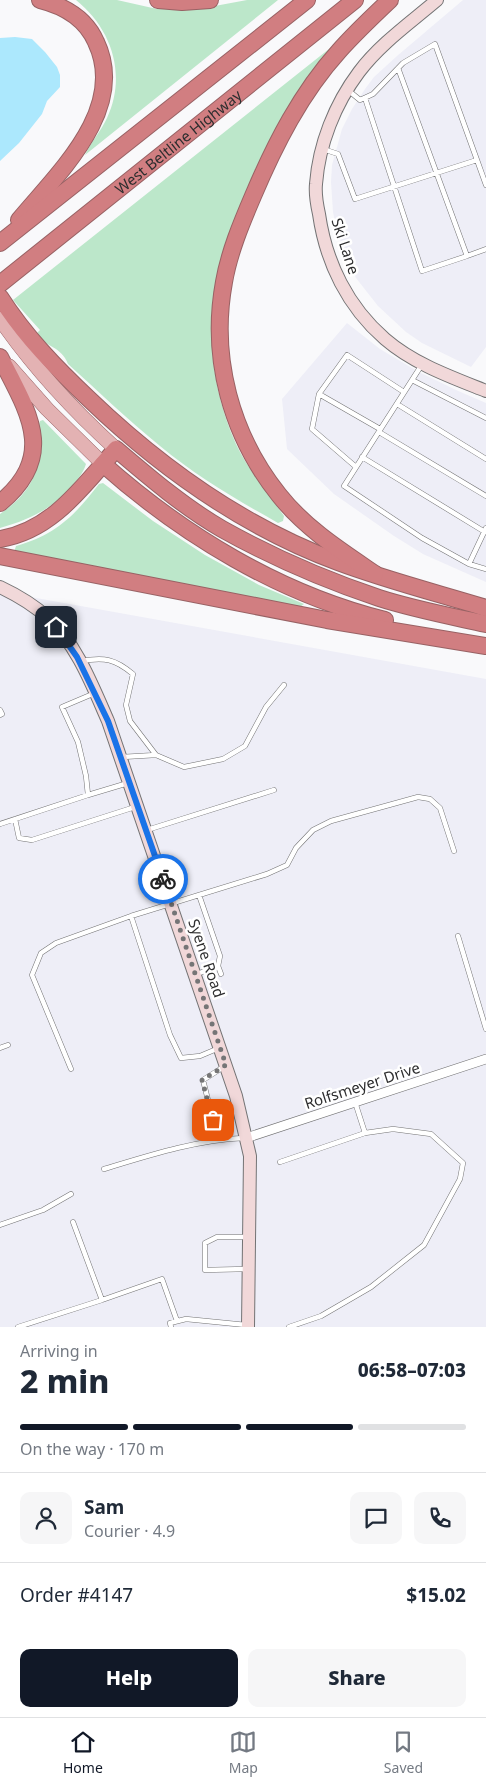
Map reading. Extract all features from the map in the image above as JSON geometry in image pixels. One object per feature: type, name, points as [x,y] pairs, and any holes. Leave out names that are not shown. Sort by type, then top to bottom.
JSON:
[{"type":"highway","points":[[0,243],[78,150],[89,131],[103,92],[103,62],[100,49],[90,32],[81,21],[64,8],[40,0]]},
{"type":"highway","points":[[158,0],[182,2],[210,0]]},
{"type":"highway","name":"West Beltline Highway","points":[[0,243],[307,0]]},
{"type":"highway","name":"West Beltline Highway","points":[[0,284],[355,0]]},
{"type":"highway","points":[[375,574],[334,546],[302,519],[280,497],[264,476],[243,437],[228,397],[222,371],[220,314],[224,281],[234,244],[270,156],[299,104],[333,58],[390,0]]},
{"type":"highway","points":[[0,297],[50,362],[141,446],[188,482],[231,510],[275,534],[337,562],[486,608]]},
{"type":"highway","points":[[0,357],[33,429],[33,451],[29,470],[14,492],[0,504]]},
{"type":"highway","points":[[0,539],[17,536],[38,527],[58,512],[116,449],[172,496],[221,528],[272,555],[328,580],[381,598],[486,624]]},
{"type":"highway","points":[[103,464],[132,490],[209,543],[256,570],[313,597],[362,614],[486,645]]},
{"type":"highway","points":[[0,556],[327,620],[486,645]]},
{"type":"main road","points":[[0,318],[42,375],[81,418],[116,449]]},
{"type":"main road","points":[[0,353],[13,371],[47,409],[103,464]]},
{"type":"street","name":"Ski Lane","points":[[437,0],[378,51],[358,72],[329,126],[322,149],[316,186],[317,203],[323,240],[339,280],[352,302],[375,330],[423,364],[486,391]]},
{"type":"street","name":"Syene Road","points":[[0,587],[14,594],[48,618],[63,635],[80,661],[108,721],[226,1065],[236,1096],[250,1156],[248,1326]]},
{"type":"street","name":"Rolfsmeyer Drive","points":[[246,1138],[486,1059]]},
{"type":"lane","points":[[345,94],[360,100],[373,94],[403,63],[435,44],[486,185]]},
{"type":"lane","points":[[398,68],[467,256]]},
{"type":"lane","points":[[365,98],[422,271],[486,249]]},
{"type":"lane","points":[[322,149],[338,154],[355,199],[477,160]]},
{"type":"lane","points":[[356,467],[312,429],[319,394],[347,355],[404,392]]},
{"type":"lane","points":[[423,364],[344,486],[422,538],[469,564],[486,569]]},
{"type":"lane","points":[[412,380],[486,418]]},
{"type":"lane","points":[[319,394],[486,496]]},
{"type":"lane","points":[[397,404],[486,459]]},
{"type":"lane","points":[[362,457],[485,531],[469,564]]},
{"type":"lane","points":[[80,661],[96,658],[120,662],[133,674],[126,705],[130,721],[156,755]]},
{"type":"lane","points":[[120,757],[156,755],[184,767],[223,760],[245,746],[266,707],[284,685]]},
{"type":"lane","points":[[88,795],[86,776],[78,742],[62,707],[95,693]]},
{"type":"lane","points":[[0,710],[2,714],[0,715]]},
{"type":"lane","points":[[0,824],[129,782]]},
{"type":"lane","points":[[146,830],[274,790]]},
{"type":"lane","points":[[71,1069],[32,974],[41,953],[56,943],[132,916],[267,874],[287,865],[296,848],[313,830],[331,822],[418,797],[430,799],[440,808],[454,851]]},
{"type":"lane","points":[[15,819],[19,838],[32,840],[137,806]]},
{"type":"lane","points":[[199,895],[220,956],[218,966],[221,974]]},
{"type":"lane","points":[[132,916],[170,1035],[181,1058],[200,1056],[220,1048]]},
{"type":"lane","points":[[458,936],[486,1029]]},
{"type":"lane","points":[[195,975],[218,966]]},
{"type":"lane","points":[[0,1048],[8,1045]]},
{"type":"lane","points":[[222,1139],[213,1120],[202,1080],[226,1065]]},
{"type":"lane","points":[[355,1102],[365,1133]]},
{"type":"lane","points":[[280,1162],[365,1133],[393,1129],[431,1134],[463,1163],[460,1179],[424,1245],[371,1287],[321,1316],[289,1327]]},
{"type":"lane","points":[[104,1169],[170,1148],[191,1146],[222,1139],[246,1138]]},
{"type":"lane","points":[[0,1225],[43,1210],[71,1194]]},
{"type":"lane","points":[[73,1222],[102,1300]]},
{"type":"lane","points":[[250,1237],[218,1237],[205,1243],[205,1270],[250,1269]]},
{"type":"lane","points":[[18,1327],[162,1279],[177,1321]]},
{"type":"lane","points":[[171,1327],[170,1323],[186,1319],[248,1326]]},
{"type":"shaded area","points":[[463,0],[486,0],[486,347],[471,367],[422,343],[406,332],[378,306],[356,278],[337,231],[333,212],[331,182],[332,165],[342,129],[365,89],[374,77],[397,56]]},
{"type":"shaded area","points":[[347,323],[380,349],[417,371],[486,403],[486,582],[423,554],[394,536],[334,494],[287,449],[282,399]]},
{"type":"shaded area","points":[[0,587],[14,594],[486,679],[486,1327],[0,1327]]},
{"type":"green space","points":[[76,0],[117,0],[157,9],[172,9],[204,8],[247,0],[278,0],[85,155],[105,123],[113,102],[116,86],[115,69],[107,39],[99,25]]},
{"type":"green space","points":[[334,45],[272,137],[256,169],[232,229],[216,281],[213,302],[212,343],[217,385],[222,405],[228,425],[241,454],[284,516],[283,521],[278,523],[202,477],[148,436],[68,364],[58,350],[40,339],[36,334],[40,330],[13,300]]},
{"type":"green space","points":[[43,420],[86,464],[85,468],[71,487],[47,508],[29,518],[0,528],[0,514],[21,496],[29,486],[34,475],[40,452],[39,424]]},
{"type":"green space","points":[[103,483],[153,521],[205,555],[259,585],[304,604],[300,607],[14,552],[16,546],[54,530],[82,505],[99,484]]},
{"type":"water","points":[[0,38],[32,39],[45,52],[57,67],[60,75],[60,87],[47,101],[42,114],[19,143],[0,161]]},
{"type":"way so far","points":[[163,879],[226,1065],[202,1080],[213,1120]]},
{"type":"route","points":[[56,627],[77,657],[108,721],[163,879]]}]
